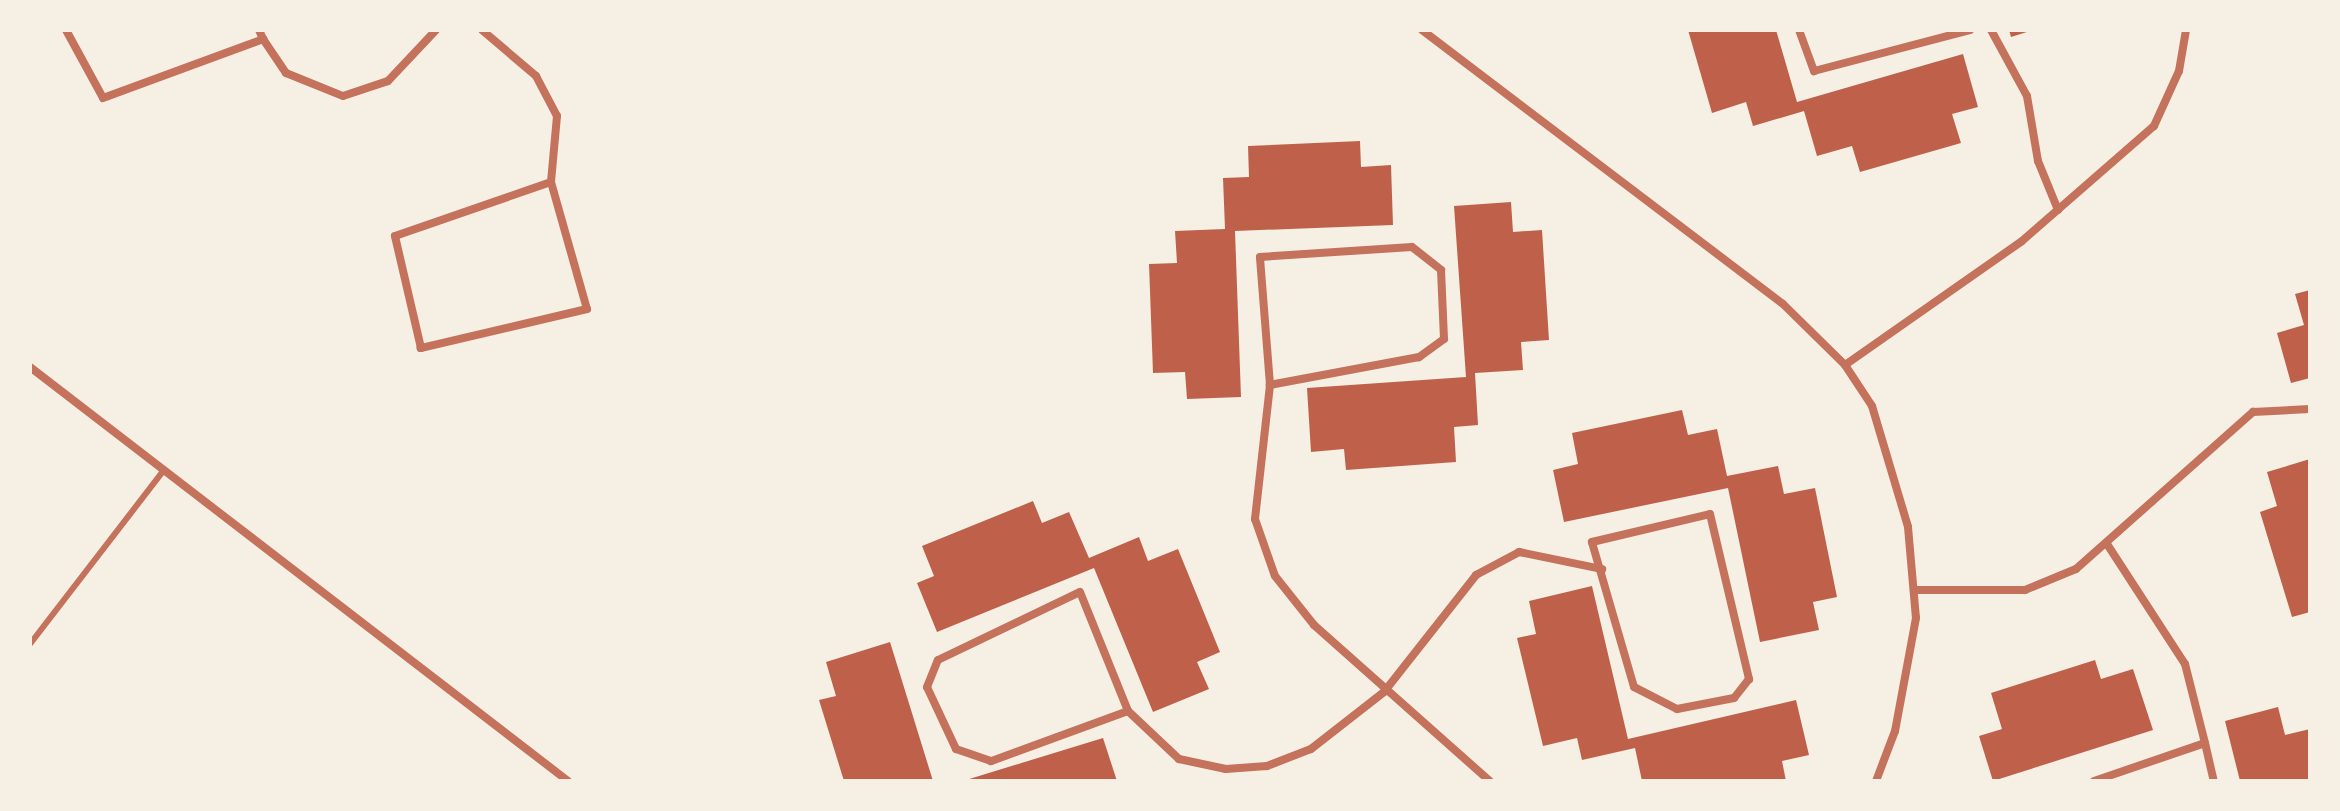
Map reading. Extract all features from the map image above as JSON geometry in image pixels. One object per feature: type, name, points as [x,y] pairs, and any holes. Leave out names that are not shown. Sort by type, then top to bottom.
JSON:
[{"type":"street","points":[[66,30],[103,98],[261,34],[286,73],[343,96],[388,81],[436,30]]},
{"type":"street","points":[[482,30],[536,76],[557,116],[551,182],[587,309],[421,348],[395,236],[551,182]]},
{"type":"street","points":[[1422,30],[1783,304],[1845,365],[1872,406],[1908,527],[1915,590],[1895,731],[1876,781]]},
{"type":"street","points":[[1799,30],[1814,71],[1970,30]]},
{"type":"street","points":[[1991,30],[2027,96],[2038,161],[2058,210]]},
{"type":"street","points":[[1845,365],[2058,210],[2154,126],[2179,71],[2186,30]]},
{"type":"street","points":[[1270,385],[1419,357],[1444,339],[1441,270],[1412,247],[1260,257],[1270,385],[1255,519],[1275,576],[1314,625],[1384,692],[1490,781]]},
{"type":"street","points":[[30,367],[568,781]]},
{"type":"street","points":[[1915,590],[2025,590],[2076,569],[2253,412],[2310,409]]},
{"type":"street","points":[[1710,514],[1749,679],[1734,698],[1677,709],[1634,687],[1602,569],[1592,542],[1710,514]]},
{"type":"street","points":[[2107,544],[2185,664],[2214,781]]},
{"type":"street","points":[[1128,711],[991,761],[956,749],[927,687],[938,660],[1080,592],[1128,711],[1179,759],[1226,769],[1267,766],[1311,749],[1384,692],[1476,575],[1519,552],[1602,569]]},
{"type":"street","points":[[2094,781],[2205,743]]},
{"type":"lane","points":[[30,644],[88,560],[164,470]]},
{"type":"building","points":[[1688,30],[1776,30],[1797,102],[1963,54],[1978,107],[1952,114],[1961,143],[1860,172],[1852,146],[1817,156],[1804,111],[1753,126],[1746,102],[1712,113]]},
{"type":"building","points":[[2009,30],[2030,30],[2030,31],[2011,37]]},
{"type":"building","points":[[1360,141],[1361,167],[1391,165],[1393,225],[1235,231],[1241,397],[1187,399],[1185,372],[1153,373],[1149,264],[1177,263],[1175,231],[1225,229],[1223,178],[1249,177],[1248,146]]},
{"type":"building","points":[[1511,202],[1513,232],[1542,230],[1549,340],[1521,342],[1523,370],[1475,373],[1478,425],[1454,427],[1456,462],[1346,470],[1344,449],[1311,452],[1307,388],[1466,377],[1454,206]]},
{"type":"building","points":[[2310,290],[2310,378],[2291,383],[2277,333],[2304,325],[2295,294]]},
{"type":"building","points":[[1682,410],[1688,435],[1717,429],[1727,476],[1778,466],[1784,494],[1815,488],[1837,597],[1813,602],[1819,630],[1760,642],[1728,488],[1564,522],[1553,470],[1578,464],[1572,433]]},
{"type":"building","points":[[2310,459],[2310,612],[2292,617],[2260,512],[2277,506],[2267,472]]},
{"type":"building","points":[[1033,501],[1042,523],[1069,512],[1089,558],[1139,537],[1148,561],[1178,549],[1220,652],[1197,662],[1209,689],[1153,712],[1094,568],[937,632],[917,583],[934,576],[922,546]]},
{"type":"building","points":[[1592,586],[1628,739],[1796,700],[1809,755],[1782,761],[1786,781],[1642,781],[1635,748],[1582,760],[1577,738],[1543,746],[1517,638],[1536,634],[1529,601]]},
{"type":"building","points":[[890,642],[933,781],[844,781],[819,700],[836,696],[826,662]]},
{"type":"building","points":[[2095,660],[2101,679],[2133,669],[2153,730],[1993,781],[1979,736],[2002,729],[1991,693]]},
{"type":"building","points":[[2278,707],[2285,735],[2310,729],[2310,781],[2240,781],[2225,721]]},
{"type":"building","points":[[1103,738],[1117,781],[966,780]]}]
